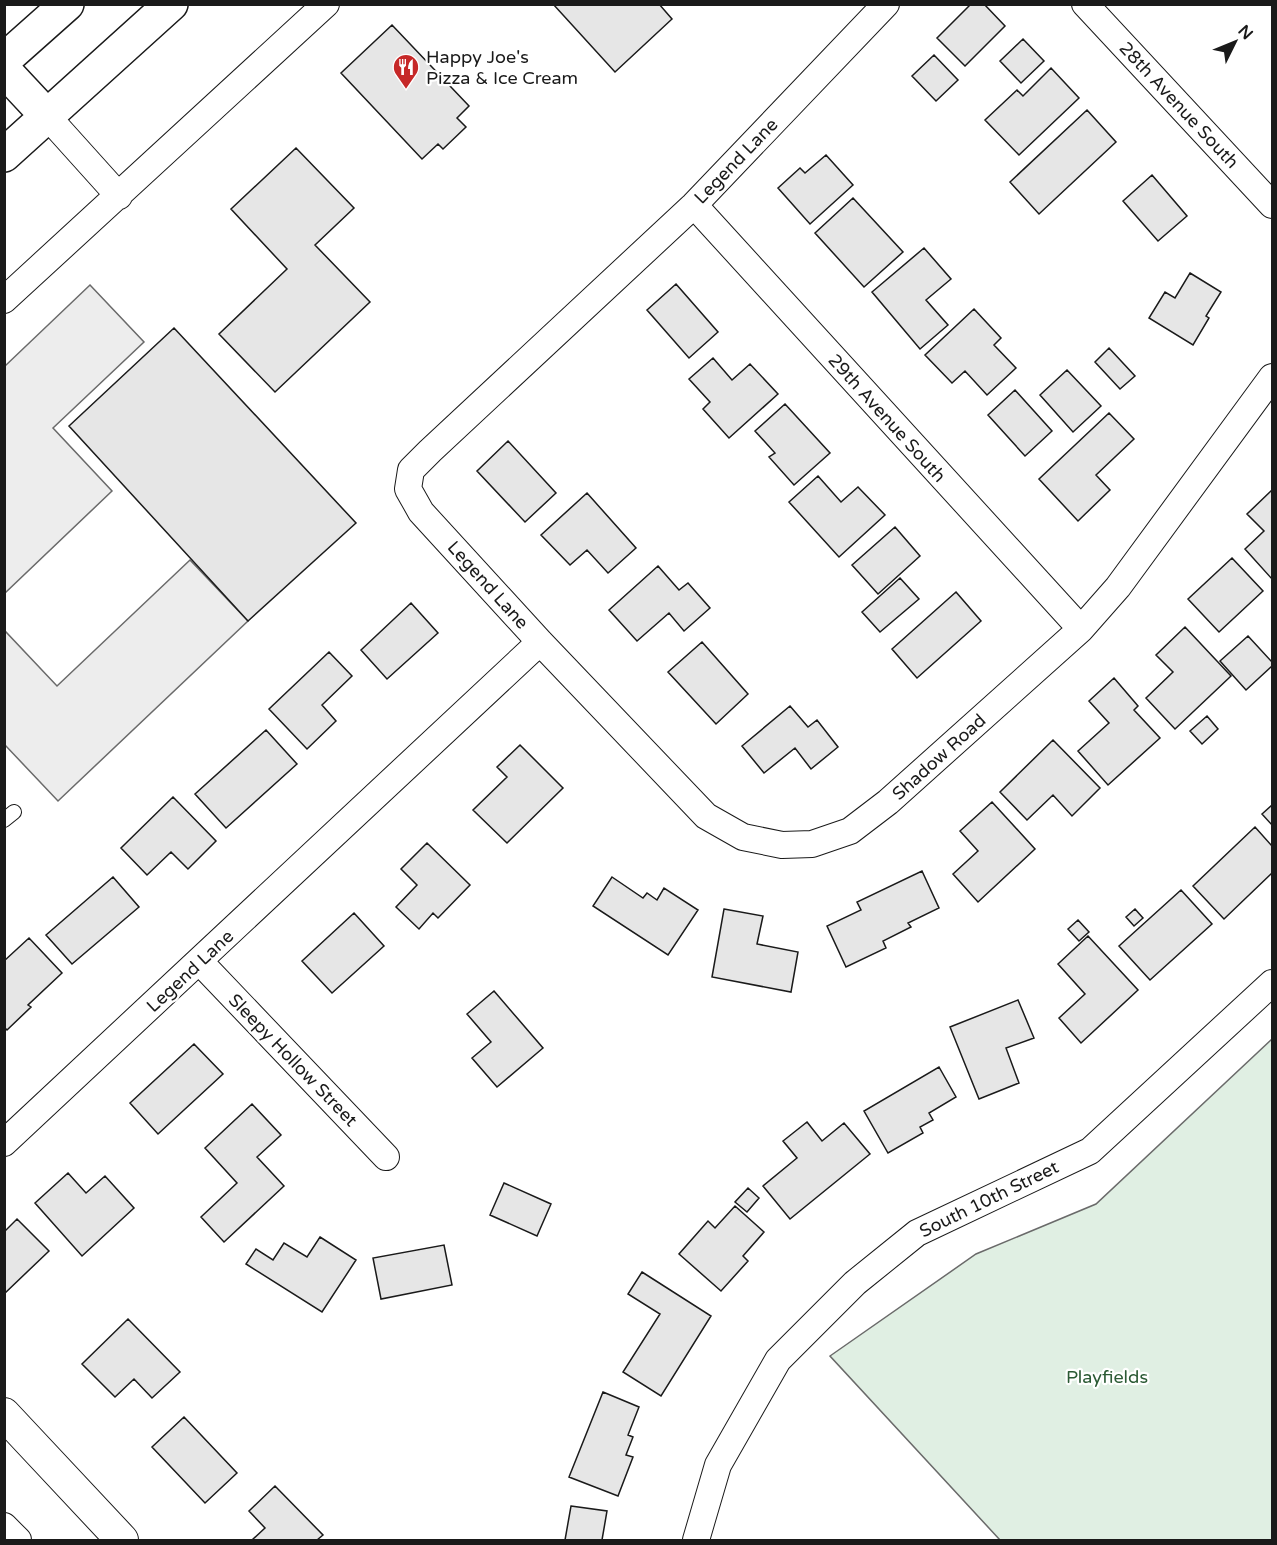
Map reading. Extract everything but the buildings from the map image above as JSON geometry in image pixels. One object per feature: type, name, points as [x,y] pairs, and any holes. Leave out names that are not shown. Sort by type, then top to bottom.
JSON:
[{"type":"main road","points":[[4,60],[67,4]]},
{"type":"main road","points":[[4,155],[171,4]]},
{"type":"main road","points":[[4,70],[47,116]]},
{"type":"street","points":[[4,300],[326,4]]},
{"type":"street","name":"Legend Lane","points":[[4,1143],[540,642],[421,512],[408,489],[411,470],[694,205],[886,4]]},
{"type":"street","name":"28th Avenue South","points":[[1084,4],[1272,205]]},
{"type":"street","points":[[47,116],[119,196]]},
{"type":"street","name":"29th Avenue South","points":[[694,205],[1081,629]]},
{"type":"street","name":"Shadow Road","points":[[540,642],[706,816],[743,837],[782,845],[812,844],[850,831],[888,802],[1081,629],[1118,587],[1272,377]]},
{"type":"street","name":"Sleepy Hollow Street","points":[[200,962],[386,1157]]},
{"type":"street","name":"South 10th Street","points":[[696,1540],[718,1465],[778,1360],[855,1284],[917,1233],[1090,1151],[1272,983]]},
{"type":"street","points":[[4,1414],[122,1540]]},
{"type":"street","points":[[4,1526],[18,1540]]},
{"type":"green space","name":"Playfields","points":[[1272,1039],[1272,1540],[1000,1540],[830,1356],[976,1254],[1096,1204]]},
{"type":"shaded area","points":[[90,285],[144,342],[53,428],[112,491],[5,593],[5,366]]},
{"type":"shaded area","points":[[190,560],[248,621],[58,801],[5,745],[5,631],[57,686]]},
{"type":"place","name":"Happy Joe's Pizza & Ice Cream","points":[[406,90]]}]
